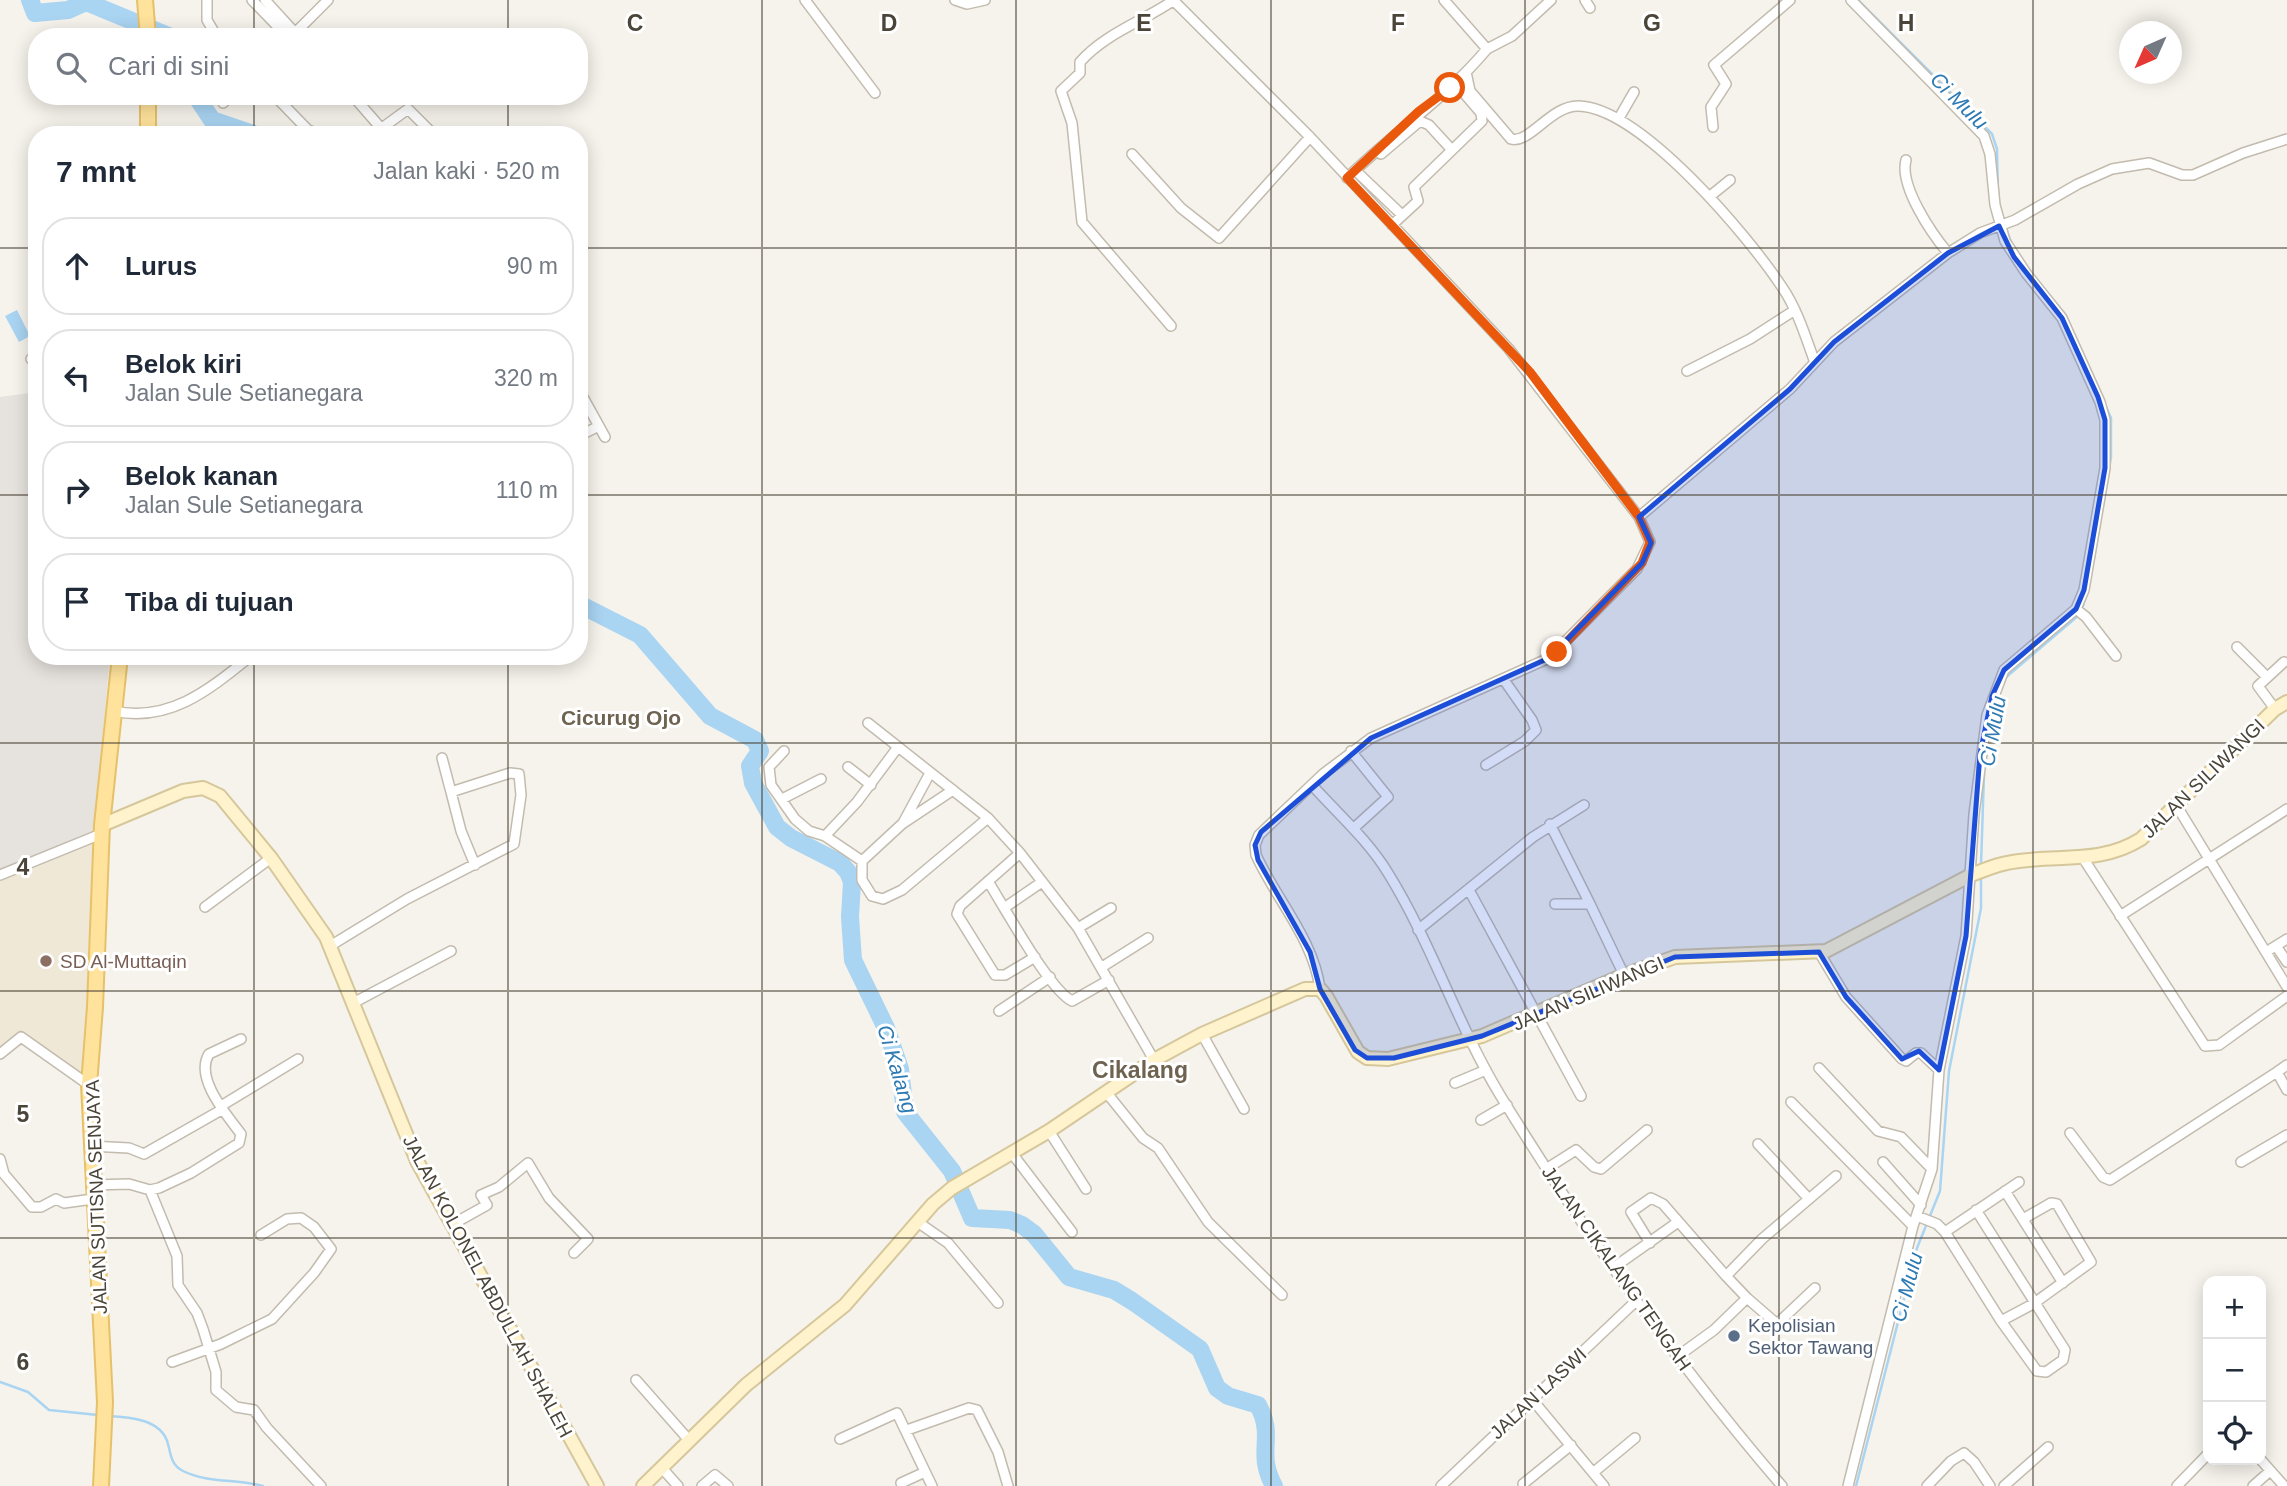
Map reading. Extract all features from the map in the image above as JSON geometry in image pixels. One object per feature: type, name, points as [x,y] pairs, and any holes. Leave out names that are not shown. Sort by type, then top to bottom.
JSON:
[{"type":"main road","points":[[145,6],[147,28]]},
{"type":"main road","points":[[148,105],[148,126]]},
{"type":"main road","name":"JALAN SUTISNA SENJAYA","points":[[101,1486],[105,1402],[89,1085],[96,1007],[101,829],[119,665]]},
{"type":"street","points":[[206,0],[207,20],[210,28]]},
{"type":"street","points":[[252,0],[284,28]]},
{"type":"street","points":[[265,0],[287,28]]},
{"type":"street","points":[[301,28],[328,0]]},
{"type":"street","points":[[805,0],[875,93]]},
{"type":"street","points":[[955,0],[967,4],[985,0]]},
{"type":"street","points":[[643,1486],[746,1385],[845,1305],[954,1187],[1049,1131],[1154,1060],[1202,1034],[1294,992],[1320,989],[1318,970],[1310,952],[1255,848],[1261,831],[1351,751],[1408,720],[1549,658],[1637,569],[1650,542],[1639,517],[1530,372],[1310,137],[1174,0],[1144,20],[1124,27],[1093,48],[1080,62],[1080,73],[1061,92],[1072,123],[1082,222],[1171,326]]},
{"type":"street","points":[[1444,0],[1487,49]]},
{"type":"street","points":[[1347,178],[1466,72],[1487,49],[1512,36],[1551,0]]},
{"type":"street","points":[[1713,127],[1711,107],[1726,84],[1714,65],[1790,0]]},
{"type":"street","points":[[1848,1486],[1913,1226],[1919,1216],[1932,1169],[1939,1070],[1966,936],[1980,754],[1992,696],[2004,670],[2076,610],[2084,590],[2105,468],[2105,420],[2098,397],[2062,318],[2014,257],[2003,224],[1990,154],[1982,131],[1851,0]]},
{"type":"street","points":[[1466,72],[1470,90],[1511,139],[1524,136],[1561,108],[1583,106],[1619,118],[1679,165],[1709,197],[1782,286],[1795,310],[1814,360]]},
{"type":"street","points":[[1392,225],[1419,201],[1414,187],[1480,124],[1483,118],[1463,92]]},
{"type":"street","points":[[1619,118],[1634,92]]},
{"type":"street","points":[[284,105],[304,126]]},
{"type":"street","points":[[361,105],[380,126]]},
{"type":"street","points":[[390,126],[408,109],[425,126]]},
{"type":"street","points":[[1381,155],[1420,121],[1429,125],[1451,149]]},
{"type":"street","points":[[1132,154],[1181,208],[1219,238],[1310,137]]},
{"type":"street","points":[[1639,517],[1790,389],[1814,360],[1948,253],[1980,233],[2112,169],[2149,163],[2182,175],[2193,175],[2243,153],[2287,139]]},
{"type":"street","points":[[1906,160],[1907,177],[1927,227],[1948,253]]},
{"type":"street","points":[[1357,172],[1402,215]]},
{"type":"street","points":[[1709,197],[1730,180]]},
{"type":"street","points":[[1687,372],[1750,340],[1795,310]]},
{"type":"street","points":[[588,406],[605,437]]},
{"type":"street","points":[[588,432],[599,426]]},
{"type":"street","points":[[2076,610],[2086,617],[2116,656]]},
{"type":"street","points":[[2237,648],[2267,677]]},
{"type":"street","points":[[2275,709],[2258,689],[2284,662]]},
{"type":"street","points":[[114,711],[142,715],[174,708],[212,687],[240,665]]},
{"type":"street","points":[[1486,765],[1529,739],[1536,730],[1504,680]]},
{"type":"street","name":"JALAN SILIWANGI","points":[[1320,989],[1355,1050],[1367,1058],[1394,1058],[1469,1040],[1624,975],[1689,955],[1819,952],[1865,932],[1971,875],[1993,867],[2008,862],[2107,855],[2131,845],[2275,709],[2287,702]]},
{"type":"street","points":[[869,723],[988,818],[1020,853],[1077,928],[1154,1060]]},
{"type":"street","points":[[825,835],[871,785],[898,747]]},
{"type":"street","points":[[784,751],[768,772],[771,785],[801,826],[825,835],[862,861],[866,890],[875,898],[887,898],[902,890],[988,818]]},
{"type":"street","points":[[1351,751],[1388,797],[1354,828]]},
{"type":"street","points":[[442,758],[461,831],[475,865]]},
{"type":"street","points":[[848,766],[871,785]]},
{"type":"street","points":[[330,946],[414,895],[514,844],[521,778],[513,772],[451,792]]},
{"type":"street","points":[[902,824],[930,773]]},
{"type":"street","points":[[782,799],[821,779]]},
{"type":"street","name":"JALAN CIKALANG TENGAH","points":[[1312,785],[1354,828],[1388,873],[1419,930],[1469,1040],[1546,1169],[1636,1301],[1782,1486]]},
{"type":"street","name":"JALAN KOLONEL ABDULLAH SHALEH","points":[[101,829],[183,791],[203,788],[220,796],[271,858],[330,946],[355,1002],[408,1141],[597,1486]]},
{"type":"street","points":[[862,861],[902,824],[953,790]]},
{"type":"street","points":[[2175,803],[2287,987]]},
{"type":"street","points":[[1419,930],[1550,824],[1584,805]]},
{"type":"street","points":[[2120,916],[2287,809]]},
{"type":"street","points":[[1550,824],[1624,975]]},
{"type":"street","points":[[0,875],[101,829]]},
{"type":"street","points":[[1020,853],[960,906],[957,912],[997,976],[1008,974],[1035,957]]},
{"type":"street","points":[[205,907],[271,858]]},
{"type":"street","points":[[2083,858],[2205,1046],[2219,1045],[2287,996]]},
{"type":"street","points":[[988,881],[1035,957],[1072,1001],[1109,980]]},
{"type":"street","points":[[1004,908],[1042,882]]},
{"type":"street","points":[[1468,890],[1538,1013],[1581,1096]]},
{"type":"street","points":[[1555,904],[1590,904]]},
{"type":"street","points":[[1077,928],[1111,908]]},
{"type":"street","points":[[1102,967],[1148,938]]},
{"type":"street","points":[[2266,952],[2287,939]]},
{"type":"street","points":[[2274,965],[2286,959],[2276,946]]},
{"type":"street","points":[[355,1002],[451,951]]},
{"type":"street","points":[[1819,952],[1846,997],[1902,1059],[1906,1061],[1916,1053],[1922,1053],[1939,1070]]},
{"type":"street","points":[[999,1011],[1051,977]]},
{"type":"street","points":[[1202,1034],[1244,1109]]},
{"type":"street","points":[[0,1054],[21,1037],[89,1085]]},
{"type":"street","points":[[0,1159],[4,1174],[32,1207],[41,1207],[55,1199],[64,1203],[93,1192],[128,1184],[150,1190],[181,1179],[239,1143],[241,1134],[222,1108],[210,1085],[206,1058],[241,1039]]},
{"type":"street","points":[[90,1146],[125,1147],[144,1154],[298,1059]]},
{"type":"street","points":[[2070,1133],[2103,1177],[2110,1180],[2287,1065]]},
{"type":"street","points":[[1819,1068],[1878,1131],[1901,1137],[1932,1169]]},
{"type":"street","points":[[1455,1083],[1486,1070]]},
{"type":"street","points":[[2277,1072],[2287,1090]]},
{"type":"street","points":[[1106,1092],[1140,1135],[1158,1148],[1208,1222],[1283,1295]]},
{"type":"street","points":[[1791,1102],[1913,1226]]},
{"type":"street","points":[[1481,1120],[1507,1105]]},
{"type":"street","points":[[1546,1169],[1576,1150],[1594,1167],[1601,1169],[1647,1130]]},
{"type":"street","points":[[1049,1131],[1086,1189]]},
{"type":"street","points":[[2241,1162],[2287,1135]]},
{"type":"street","points":[[1758,1144],[1809,1199]]},
{"type":"street","points":[[1012,1152],[1072,1232]]},
{"type":"street","points":[[1883,1162],[1922,1205]]},
{"type":"street","points":[[453,1224],[487,1205],[481,1195],[506,1182],[528,1163],[550,1198],[588,1239],[575,1252]]},
{"type":"street","points":[[1726,1276],[1742,1258],[1836,1176]]},
{"type":"street","points":[[1945,1231],[2019,1182]]},
{"type":"street","points":[[150,1190],[177,1256],[178,1285],[198,1316],[216,1372],[216,1391],[236,1407],[254,1410],[267,1428],[321,1486]]},
{"type":"street","points":[[2005,1191],[2063,1283]]},
{"type":"street","points":[[1650,1243],[1631,1215],[1633,1209],[1648,1198],[1657,1199],[1726,1276],[1773,1323],[1779,1324],[1815,1288]]},
{"type":"street","points":[[2001,1321],[2033,1304],[2091,1260],[2057,1204],[2051,1203],[2023,1219]]},
{"type":"street","points":[[1919,1216],[1945,1231],[2001,1321],[2037,1371],[2046,1372],[2063,1360],[2066,1353],[1976,1210]]},
{"type":"street","points":[[172,1362],[207,1349],[275,1316],[314,1273],[331,1249],[314,1227],[301,1218],[282,1221],[261,1235]]},
{"type":"street","points":[[1613,1268],[1678,1222]]},
{"type":"street","points":[[919,1223],[948,1243],[998,1303]]},
{"type":"street","points":[[1678,1356],[1714,1330],[1747,1298]]},
{"type":"street","name":"JALAN LASWI","points":[[1441,1486],[1636,1301]]},
{"type":"street","points":[[636,1380],[688,1439]]},
{"type":"street","points":[[1531,1398],[1604,1486]]},
{"type":"street","points":[[907,1430],[969,1408],[977,1410],[998,1452],[1008,1486]]},
{"type":"street","points":[[840,1440],[894,1412],[899,1415],[907,1430],[932,1486]]},
{"type":"street","points":[[1594,1472],[1635,1438]]},
{"type":"street","points":[[1523,1484],[1572,1445]]},
{"type":"street","points":[[2004,1486],[2048,1447]]},
{"type":"street","points":[[1927,1486],[1962,1453],[1970,1457],[1990,1486]]},
{"type":"street","points":[[2177,1486],[2203,1459]]},
{"type":"street","points":[[2265,1465],[2284,1486]]},
{"type":"street","points":[[661,1467],[678,1486]]},
{"type":"street","points":[[2253,1486],[2270,1471]]},
{"type":"street","points":[[901,1483],[925,1472]]},
{"type":"street","points":[[702,1486],[715,1475],[728,1486]]},
{"type":"street","points":[[1531,1477],[1539,1486]]},
{"type":"highlighted area","points":[[1999,226],[2014,257],[2062,318],[2098,397],[2105,420],[2105,468],[2084,590],[2076,609],[2004,670],[1992,696],[1980,754],[1966,936],[1939,1070],[1919,1051],[1902,1059],[1846,997],[1819,952],[1675,957],[1482,1036],[1394,1058],[1367,1058],[1355,1050],[1320,989],[1310,952],[1258,860],[1255,845],[1261,832],[1371,738],[1549,658],[1642,563],[1651,543],[1639,517],[1790,389],[1834,342],[1948,253]]},
{"type":"shaded area","points":[[28,393],[28,665],[109,665],[94,834],[0,874],[0,397]]},
{"type":"shaded area","name":"SD Al-Muttaqin","points":[[98,838],[84,1079],[29,1044],[0,1051],[0,878]]},
{"type":"water","points":[[17,310],[28,337],[19,342],[5,316]]},
{"type":"waterway","name":"Ci Kalang","points":[[30,0],[35,13],[68,10],[86,2],[149,28]]},
{"type":"waterway","name":"Ci Mulu","points":[[1858,0],[1992,134],[1997,149],[1998,195]]},
{"type":"waterway","name":"Ci Kalang","points":[[202,105],[212,120],[230,126]]},
{"type":"waterway","name":"Ci Mulu","points":[[2007,231],[2012,245]]},
{"type":"waterway","name":"Ci Mulu","points":[[2051,298],[2065,314],[2111,418],[2111,457],[2094,558]]},
{"type":"waterway","name":"Ci Mulu","points":[[2082,609],[2086,596]]},
{"type":"waterway","name":"Ci Kalang","points":[[588,609],[640,635],[710,716],[755,740],[760,751],[750,766],[753,783],[777,827],[791,838],[840,863],[848,872],[852,882],[850,917],[853,960],[886,1028],[900,1069],[905,1112],[952,1171],[972,1218],[1010,1220],[1022,1225],[1034,1234],[1069,1277],[1114,1290],[1200,1349],[1217,1388],[1228,1396],[1258,1405],[1265,1427],[1266,1463],[1274,1486]]},
{"type":"waterway","name":"Ci Mulu","points":[[2004,679],[2079,615]]},
{"type":"waterway","name":"Ci Mulu","points":[[1981,865],[1984,774]]},
{"type":"waterway","name":"Ci Mulu","points":[[1856,1486],[1917,1248],[1940,1191],[1949,1071],[1981,908],[1981,875]]},
{"type":"waterway","points":[[0,1382],[28,1392],[49,1410],[98,1415]]},
{"type":"waterway","points":[[108,1416],[144,1421],[159,1429],[165,1436],[174,1463],[183,1471],[212,1479],[263,1486]]},
{"type":"place","name":"SD Al-Muttaqin","points":[[46,961]]},
{"type":"place","name":"Kepolisian Sektor Tawang","points":[[1734,1336]]},
{"type":"district","name":"Cicurug Ojo","points":[[621,718]]},
{"type":"district","name":"Cikalang","points":[[1140,1070]]},
{"type":"route","points":[[1450,88],[1419,111],[1347,178],[1530,372],[1624,496],[1647,533],[1650,547],[1642,563],[1557,652]]}]
